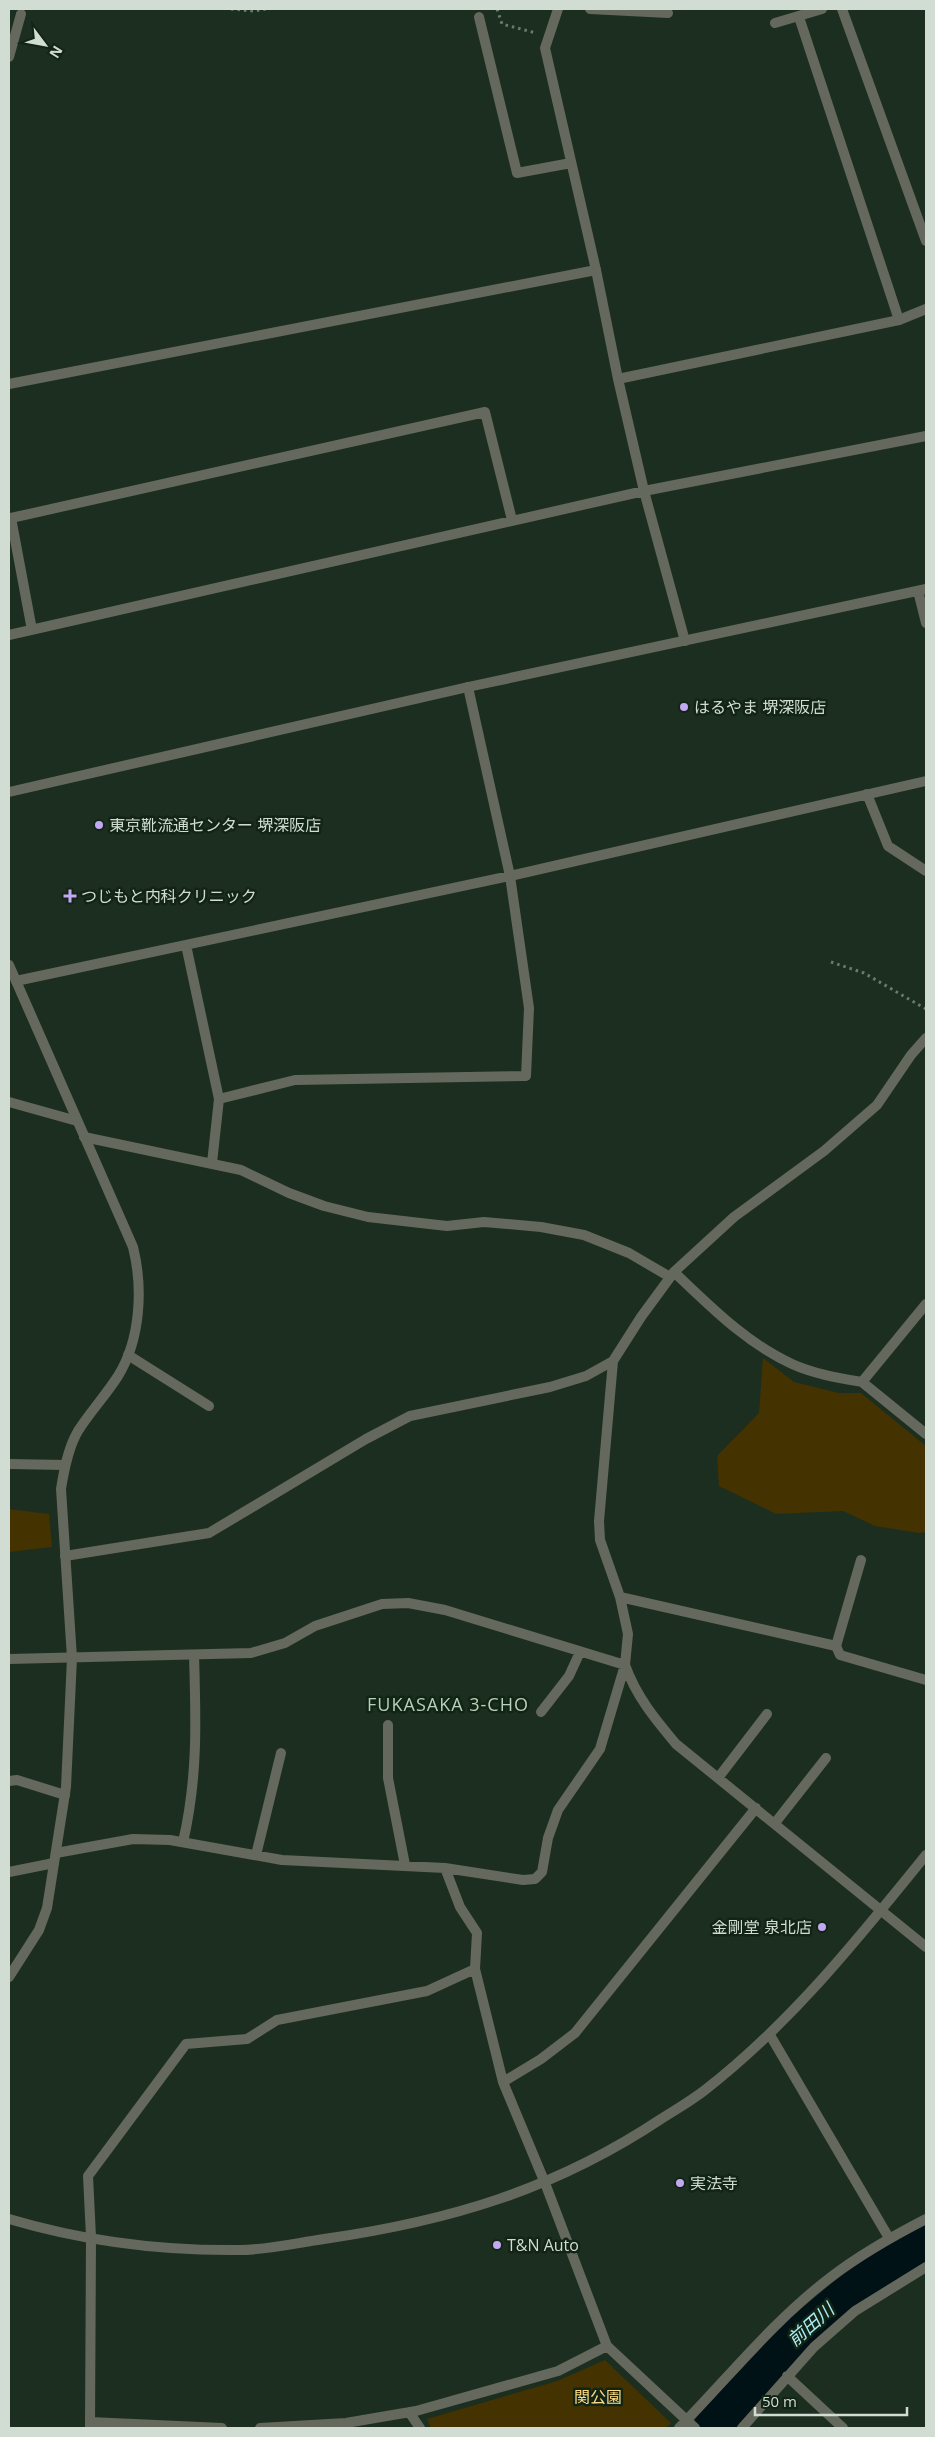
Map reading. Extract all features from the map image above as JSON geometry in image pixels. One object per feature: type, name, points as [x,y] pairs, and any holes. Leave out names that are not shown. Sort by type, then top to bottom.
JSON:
[{"type":"street","points":[[558,9],[545,48],[644,491],[685,641]]},
{"type":"street","points":[[590,9],[668,13]]},
{"type":"street","points":[[775,23],[822,9]]},
{"type":"street","points":[[842,9],[926,241]]},
{"type":"street","points":[[9,57],[21,14]]},
{"type":"street","points":[[479,17],[517,173],[571,163]]},
{"type":"street","points":[[798,17],[899,320]]},
{"type":"street","points":[[9,384],[596,270]]},
{"type":"street","points":[[618,379],[899,320],[926,309]]},
{"type":"street","points":[[32,630],[10,518],[485,412],[512,520]]},
{"type":"street","points":[[9,635],[644,491],[926,436]]},
{"type":"street","points":[[9,792],[468,687],[922,590],[926,623]]},
{"type":"street","points":[[219,1099],[295,1080],[526,1076],[529,1008],[510,876],[468,687]]},
{"type":"street","points":[[16,981],[510,876],[926,781]]},
{"type":"street","points":[[867,794],[888,846],[926,871]]},
{"type":"street","points":[[186,945],[219,1099],[212,1163]]},
{"type":"street","points":[[9,965],[133,1247],[138,1269],[133,1342],[119,1375],[78,1432],[65,1465],[61,1489],[72,1658],[65,1795],[47,1908],[39,1930],[9,1977]]},
{"type":"street","points":[[9,1872],[55,1858],[133,1840],[184,1842],[256,1855],[318,1863],[405,1865],[445,1868],[523,1880],[535,1879],[542,1872],[548,1838],[558,1810],[600,1749],[625,1665],[628,1634],[620,1597],[600,1540],[598,1521],[613,1361],[641,1317],[672,1274],[734,1217],[824,1151],[877,1106],[911,1055],[926,1038]]},
{"type":"street","points":[[9,1102],[77,1121]]},
{"type":"street","points":[[84,1136],[242,1170],[289,1193],[324,1206],[368,1217],[447,1226],[484,1222],[540,1227],[584,1235],[629,1253],[672,1274],[720,1316],[756,1344],[792,1364],[817,1373],[862,1382],[926,1434]]},
{"type":"street","points":[[862,1382],[926,1304]]},
{"type":"street","points":[[128,1355],[209,1406]]},
{"type":"street","points":[[66,1556],[209,1532],[366,1439],[410,1416],[550,1387],[586,1376],[613,1361]]},
{"type":"street","points":[[9,1464],[65,1465]]},
{"type":"street","points":[[861,1560],[836,1646],[840,1655],[926,1680]]},
{"type":"street","points":[[620,1597],[836,1646]]},
{"type":"street","points":[[9,1659],[251,1653],[285,1643],[315,1626],[382,1604],[408,1603],[445,1610],[625,1665]]},
{"type":"street","points":[[541,1712],[569,1676],[580,1652]]},
{"type":"street","points":[[184,1842],[192,1804],[196,1747],[194,1655]]},
{"type":"street","points":[[625,1665],[633,1687],[655,1719],[676,1744],[882,1909],[926,1947]]},
{"type":"street","points":[[718,1778],[767,1714]]},
{"type":"street","points":[[388,1725],[388,1778],[405,1865]]},
{"type":"street","points":[[256,1855],[281,1753]]},
{"type":"street","points":[[775,1823],[826,1758]]},
{"type":"street","points":[[9,1781],[17,1780],[65,1795]]},
{"type":"street","points":[[503,2082],[541,2059],[575,2033],[756,1808]]},
{"type":"street","points":[[9,2219],[131,2245],[242,2250],[390,2229],[465,2211],[545,2183],[595,2160],[704,2091],[770,2034],[827,1976],[926,1854]]},
{"type":"street","points":[[445,1868],[460,1907],[477,1933],[475,1970],[503,2082],[545,2183],[607,2346],[682,2425],[694,2428]]},
{"type":"street","points":[[222,2428],[90,2425],[91,2237],[88,2176],[186,2044],[246,2039],[277,2020],[427,1991],[475,1970]]},
{"type":"street","points":[[770,2034],[890,2238]]},
{"type":"street","points":[[682,2425],[766,2335],[831,2277],[890,2238],[926,2219]]},
{"type":"street","points":[[742,2428],[814,2347],[856,2312],[926,2267]]},
{"type":"street","points":[[260,2428],[346,2423],[409,2412],[558,2371],[607,2346]]},
{"type":"street","points":[[787,2376],[844,2428]]},
{"type":"street","points":[[409,2412],[420,2428]]},
{"type":"path","points":[[231,9],[253,11],[266,9]]},
{"type":"path","points":[[497,9],[502,24],[549,37]]},
{"type":"path","points":[[831,962],[864,973],[926,1009]]},
{"type":"green space","points":[[763,1358],[794,1382],[839,1393],[861,1393],[926,1446],[926,1532],[919,1533],[875,1526],[843,1511],[776,1514],[719,1486],[717,1456],[759,1413]]},
{"type":"green space","points":[[9,1509],[49,1514],[52,1547],[9,1552]]},
{"type":"green space","name":"関公園","points":[[605,2360],[671,2423],[666,2428],[431,2428],[427,2419],[557,2381]]},
{"type":"waterway","name":"前田川","points":[[711,2428],[794,2338],[865,2279],[926,2241]]},
{"type":"place","name":"はるやま 堺深阪店","points":[[684,707]]},
{"type":"place","name":"東京靴流通センター 堺深阪店","points":[[99,825]]},
{"type":"place","name":"つじもと内科クリニック","points":[[70,896]]},
{"type":"place","name":"金剛堂 泉北店","points":[[822,1927]]},
{"type":"place","name":"実法寺","points":[[680,2183]]},
{"type":"place","name":"T&N Auto","points":[[497,2245]]},
{"type":"district","name":"FUKASAKA 3-CHO","points":[[448,1705]]}]
